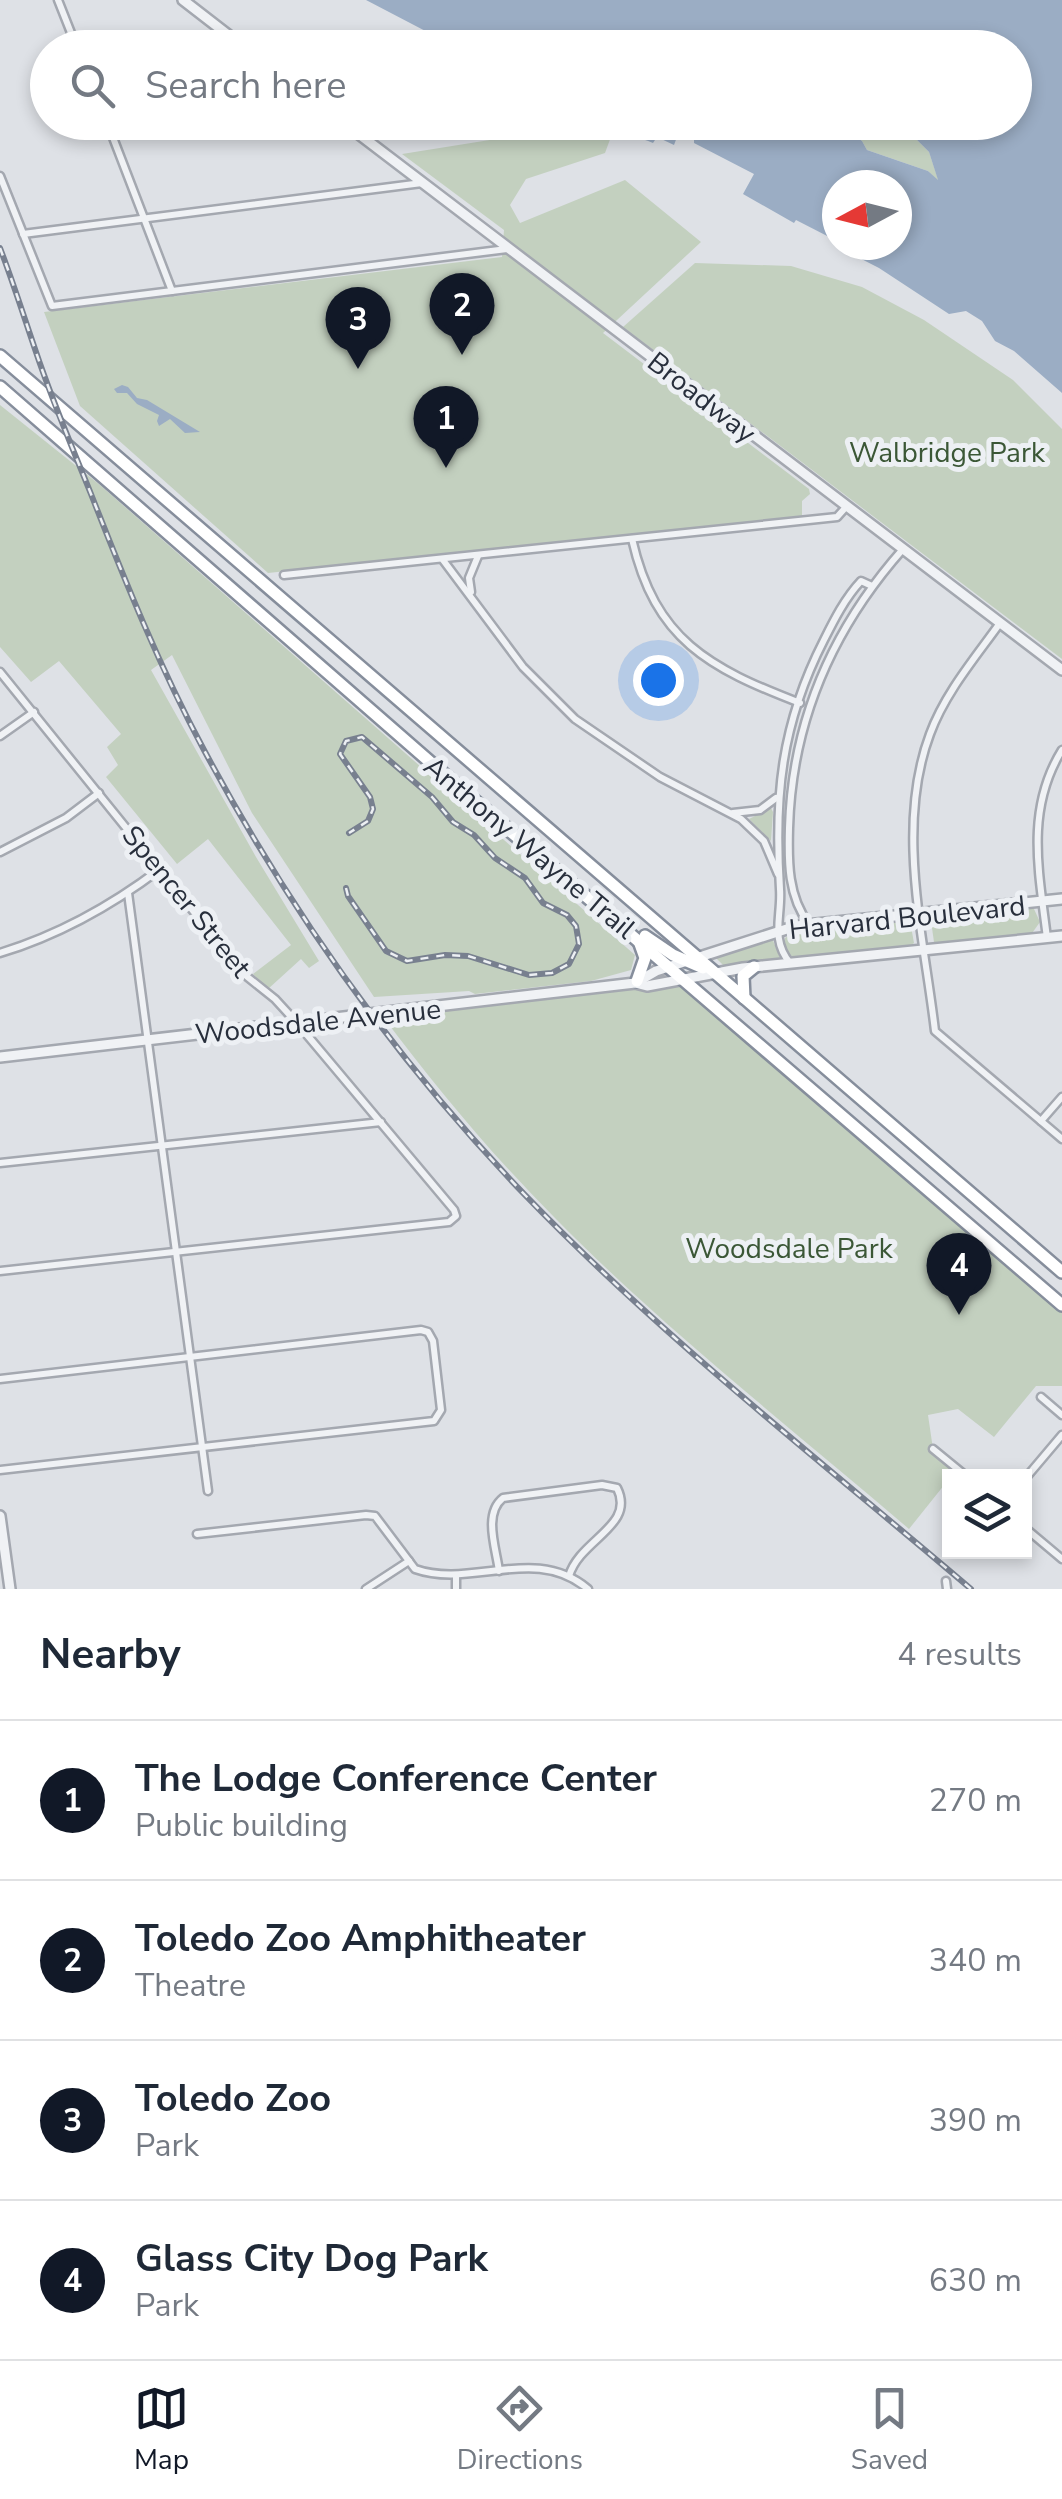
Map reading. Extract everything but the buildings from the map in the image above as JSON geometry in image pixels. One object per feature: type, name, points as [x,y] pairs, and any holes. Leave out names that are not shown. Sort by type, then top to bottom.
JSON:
[{"type":"highway","name":"Anthony Wayne Trail","points":[[0,356],[692,959],[716,974],[1062,1272]]},
{"type":"highway","name":"Anthony Wayne Trail","points":[[0,387],[1062,1304]]},
{"type":"highway","points":[[582,891],[612,907],[650,940],[692,959]]},
{"type":"highway","points":[[635,936],[645,958],[636,982]]},
{"type":"highway","points":[[744,998],[743,976],[754,966]]},
{"type":"street","points":[[58,0],[70,30]]},
{"type":"street","points":[[183,0],[222,30]]},
{"type":"street","points":[[113,140],[172,291]]},
{"type":"street","name":"Broadway","points":[[366,140],[1062,670]]},
{"type":"street","points":[[0,176],[52,306],[508,249]]},
{"type":"street","points":[[23,234],[422,183]]},
{"type":"street","points":[[284,575],[836,517],[846,506]]},
{"type":"street","points":[[632,539],[639,571],[653,601],[686,645],[708,660],[809,706]]},
{"type":"street","points":[[809,924],[798,909],[788,841],[790,797],[809,706],[834,646],[872,586],[904,549]]},
{"type":"street","points":[[471,594],[470,578],[478,555]]},
{"type":"street","points":[[442,560],[523,667],[575,719],[660,777],[732,813],[764,841],[778,877]]},
{"type":"street","points":[[790,963],[783,954],[777,931],[778,796],[786,747],[813,661],[845,602],[861,582],[872,586]]},
{"type":"street","points":[[1001,622],[949,694],[930,734],[920,768],[912,831],[921,914],[936,1032],[1062,1139]]},
{"type":"street","name":"Spencer Street","points":[[0,672],[245,975],[275,999],[297,1024],[456,1216],[449,1222],[177,1252]]},
{"type":"street","points":[[0,736],[34,712]]},
{"type":"street","points":[[1047,938],[1037,850],[1041,794],[1062,750]]},
{"type":"street","points":[[0,852],[66,818],[99,793]]},
{"type":"street","points":[[732,813],[760,810],[778,796],[790,797]]},
{"type":"street","points":[[0,953],[75,924],[160,869]]},
{"type":"street","points":[[778,877],[791,879]]},
{"type":"street","points":[[128,893],[208,1491]]},
{"type":"street","name":"Harvard Boulevard","points":[[692,959],[809,924],[1062,899]]},
{"type":"street","name":"Harvard Boulevard","points":[[716,974],[754,966],[1062,936]]},
{"type":"street","name":"Woodsdale Avenue","points":[[636,982],[644,975],[692,959]]},
{"type":"street","name":"Woodsdale Avenue","points":[[0,1056],[636,982],[647,986],[716,974]]},
{"type":"street","points":[[1041,1121],[1062,1097]]},
{"type":"street","points":[[0,1163],[381,1122]]},
{"type":"street","points":[[0,1270],[177,1252]]},
{"type":"street","points":[[0,1379],[422,1330],[428,1332],[441,1402],[434,1420],[0,1470]]},
{"type":"street","points":[[1042,1397],[1062,1415]]},
{"type":"street","points":[[1032,1471],[1062,1436]]},
{"type":"street","points":[[933,1449],[957,1469]]},
{"type":"street","points":[[498,1571],[492,1518],[493,1508],[503,1498],[602,1485],[617,1488],[624,1507],[621,1514],[578,1555],[569,1576]]},
{"type":"street","points":[[0,1516],[10,1589]]},
{"type":"street","points":[[197,1534],[375,1516],[408,1561],[424,1573],[456,1577],[522,1568],[550,1569],[588,1589]]},
{"type":"street","points":[[1032,1534],[1062,1559]]},
{"type":"street","points":[[366,1589],[408,1561]]},
{"type":"street","points":[[456,1577],[456,1589]]},
{"type":"green space","points":[[490,140],[610,140],[605,153],[526,179],[510,205],[520,223],[625,180],[701,242],[603,333],[809,489],[810,494],[802,501],[802,516],[268,573],[80,406],[44,312],[502,257],[504,230],[402,154]]},
{"type":"green space","points":[[917,140],[929,152],[939,182],[928,171],[867,150],[862,141]]},
{"type":"green space","name":"Walbridge Park","points":[[695,263],[791,266],[862,287],[924,320],[1013,380],[1062,429],[1062,659],[623,327]]},
{"type":"green space","points":[[0,405],[100,485],[635,955],[631,970],[591,981],[475,994],[469,991],[374,997],[252,813],[172,655],[151,670],[319,961],[309,968],[301,959],[268,989],[253,974],[291,945],[208,839],[177,864],[106,777],[118,765],[107,747],[121,734],[59,661],[31,682],[0,647]]},
{"type":"green space","points":[[771,808],[773,812],[771,841],[749,819]]},
{"type":"green space","points":[[1034,909],[1040,922],[1030,936],[941,945],[934,942],[931,921],[935,918]]},
{"type":"green space","points":[[910,921],[914,943],[905,949],[795,959],[784,949],[785,938],[796,930]]},
{"type":"green space","points":[[772,938],[780,958],[724,966],[715,957]]},
{"type":"green space","name":"Woodsdale Park","points":[[685,981],[1062,1304],[1062,1386],[1036,1386],[994,1437],[958,1409],[928,1415],[933,1449],[957,1469],[942,1469],[942,1488],[909,1529],[683,1338],[596,1258],[486,1144],[381,1014]]},
{"type":"water","points":[[366,0],[1062,0],[1062,393],[1014,351],[995,341],[982,321],[966,311],[949,314],[863,260],[912,260],[912,170],[822,170],[822,233],[796,220],[794,223],[743,194],[754,174],[694,143],[861,140],[867,150],[928,171],[938,180],[929,152],[917,140],[1032,140],[1032,30],[423,30]]},
{"type":"water","points":[[122,385],[137,398],[200,432],[185,433],[170,419],[159,426],[159,415],[137,404],[127,393],[117,393],[114,389]]},
{"type":"railway","points":[[0,248],[62,423],[173,688],[237,810],[350,984],[479,1146],[578,1248],[744,1398],[971,1589]]},
{"type":"railway","points":[[346,888],[386,951],[407,961],[468,956],[529,975],[552,973],[569,964],[579,944],[576,926],[567,915],[543,903],[525,878],[453,822],[432,797],[362,737],[346,741],[340,754],[370,797],[373,809],[368,821],[349,833]]},
{"type":"place","name":"Toledo Zoo Amphitheater","points":[[462,355]]},
{"type":"place","name":"Toledo Zoo","points":[[358,369]]},
{"type":"place","name":"The Lodge Conference Center","points":[[446,468]]},
{"type":"place","name":"Glass City Dog Park","points":[[959,1315]]}]
